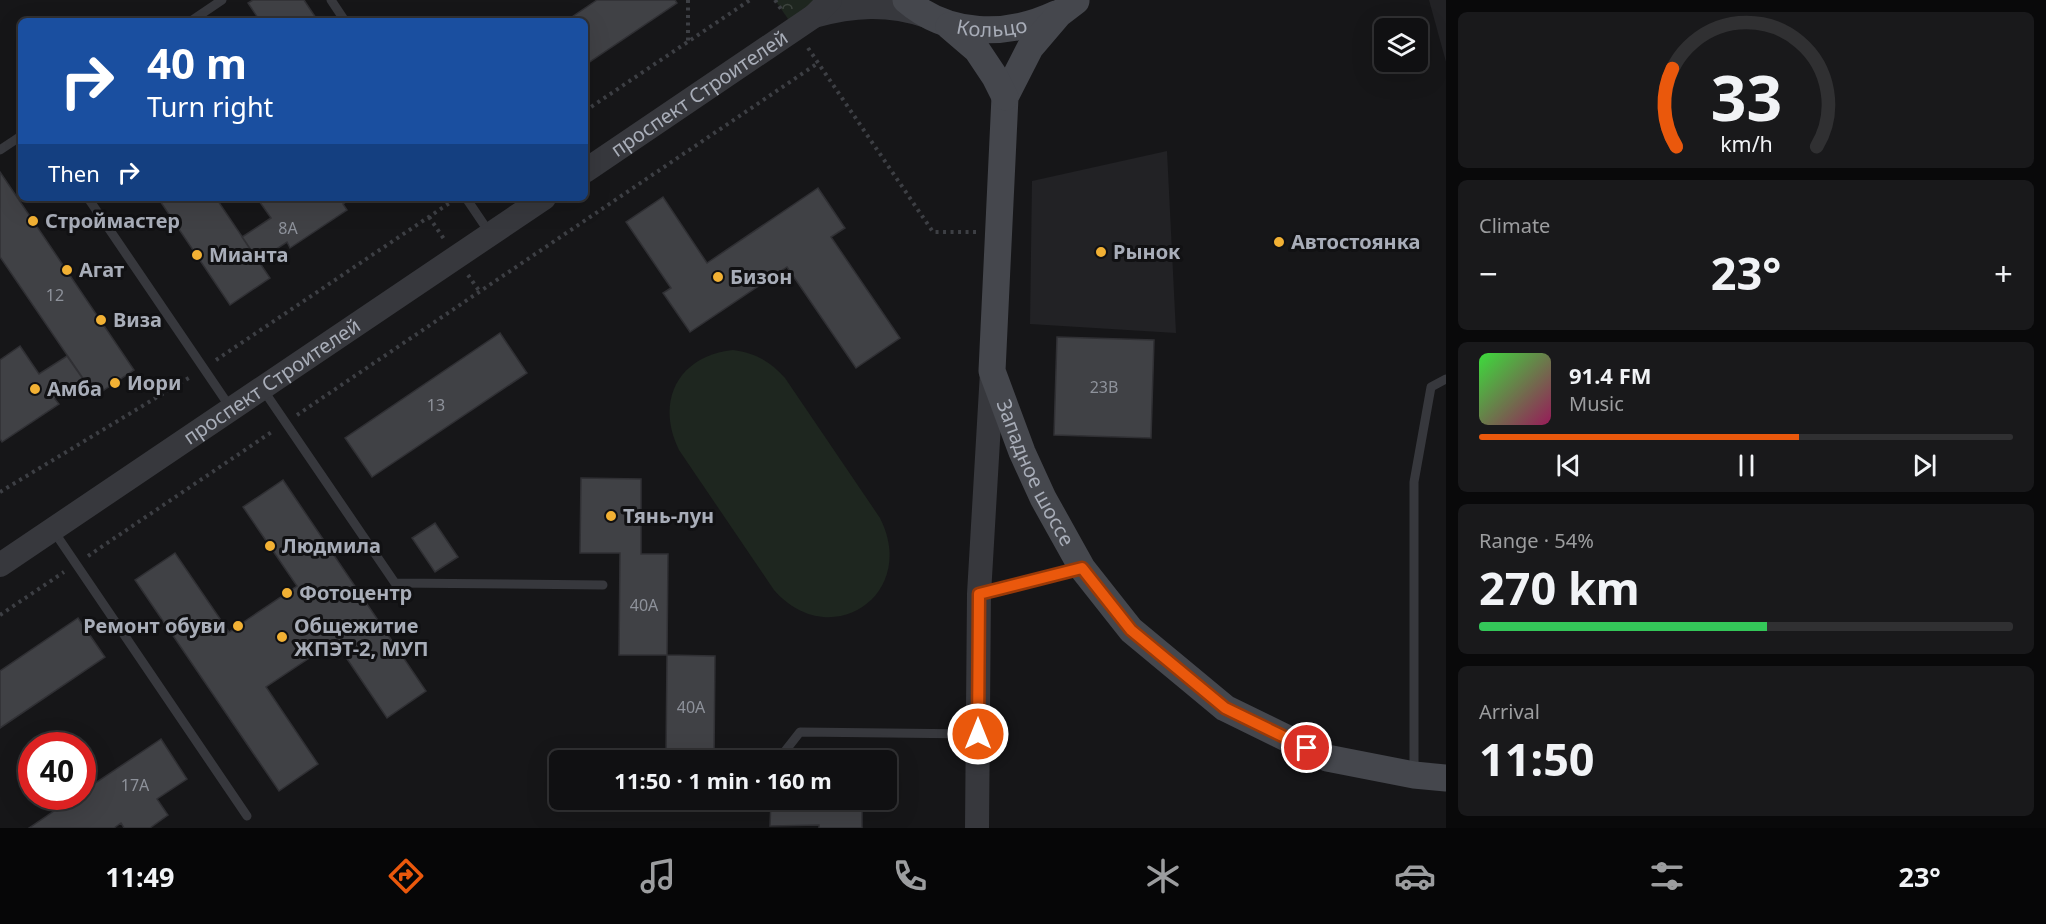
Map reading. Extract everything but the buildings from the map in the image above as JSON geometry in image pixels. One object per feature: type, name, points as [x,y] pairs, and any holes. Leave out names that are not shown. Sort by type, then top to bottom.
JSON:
[{"type":"main road","name":"Кольцо","points":[[906,0],[936,19],[984,31],[1009,30],[1033,24],[1056,15],[1077,0]]},
{"type":"main road","points":[[992,371],[1005,97],[1037,39],[1059,14],[1077,0]]},
{"type":"main road","points":[[936,19],[951,27],[976,50],[987,63],[1005,97]]},
{"type":"main road","name":"Западное шоссе","points":[[992,371],[1022,452],[1043,498],[1082,568],[1131,630],[1225,708],[1327,758],[1414,775],[1446,778]]},
{"type":"street","points":[[822,8],[871,6],[914,12],[936,19]]},
{"type":"street","name":"проспект Строителей","points":[[588,169],[822,8]]},
{"type":"street","name":"проспект Строителей","points":[[0,565],[540,201]]},
{"type":"street","points":[[980,819],[979,594],[992,371]]},
{"type":"lane","points":[[195,18],[222,0]]},
{"type":"lane","points":[[331,0],[343,18]]},
{"type":"lane","points":[[0,150],[18,138]]},
{"type":"lane","points":[[90,201],[231,409]]},
{"type":"lane","points":[[468,201],[490,234]]},
{"type":"lane","points":[[1414,775],[1414,482],[1431,387],[1446,379]]},
{"type":"lane","points":[[262,388],[395,583],[603,585]]},
{"type":"lane","points":[[52,530],[247,816]]},
{"type":"lane","points":[[979,594],[1082,568]]},
{"type":"lane","points":[[786,750],[800,732],[978,734]]},
{"type":"path","points":[[687,0],[688,42]]},
{"type":"path","points":[[588,109],[750,0]]},
{"type":"path","points":[[0,615],[818,63],[933,232]]},
{"type":"path","points":[[0,491],[204,369],[452,201]]},
{"type":"shaded area","points":[[1429,0],[1446,0],[1446,62]]},
{"type":"shaded area","name":"Рынок","points":[[1167,151],[1176,333],[1030,324],[1032,181]]},
{"type":"green space","points":[[775,0],[830,0],[795,29]]},
{"type":"green space","points":[[733,350],[762,359],[785,378],[880,518],[889,546],[888,571],[878,591],[863,607],[842,616],[820,617],[796,608],[774,590],[679,450],[672,432],[670,415],[671,398],[676,384],[685,371],[698,361],[714,354]]},
{"type":"place","name":"Строймастер","points":[[33,221]]},
{"type":"place","name":"Автостоянка","points":[[1279,242]]},
{"type":"place","name":"Рынок","points":[[1101,252]]},
{"type":"place","name":"Мианта","points":[[197,255]]},
{"type":"place","name":"Агат","points":[[67,270]]},
{"type":"place","name":"Бизон","points":[[718,277]]},
{"type":"place","name":"Виза","points":[[101,320]]},
{"type":"place","name":"Иори","points":[[115,383]]},
{"type":"place","name":"Амба","points":[[35,389]]},
{"type":"place","name":"Тянь-лун","points":[[611,516]]},
{"type":"place","name":"Людмила","points":[[270,546]]},
{"type":"place","name":"Фотоцентр","points":[[287,593]]},
{"type":"place","name":"Ремонт обуви","points":[[238,626]]},
{"type":"place","name":"Общежитие ЖПЭТ-2, МУП","points":[[282,637]]},
{"type":"route","points":[[978,734],[979,594],[1082,568],[1131,630],[1225,708],[1307,748]]}]
